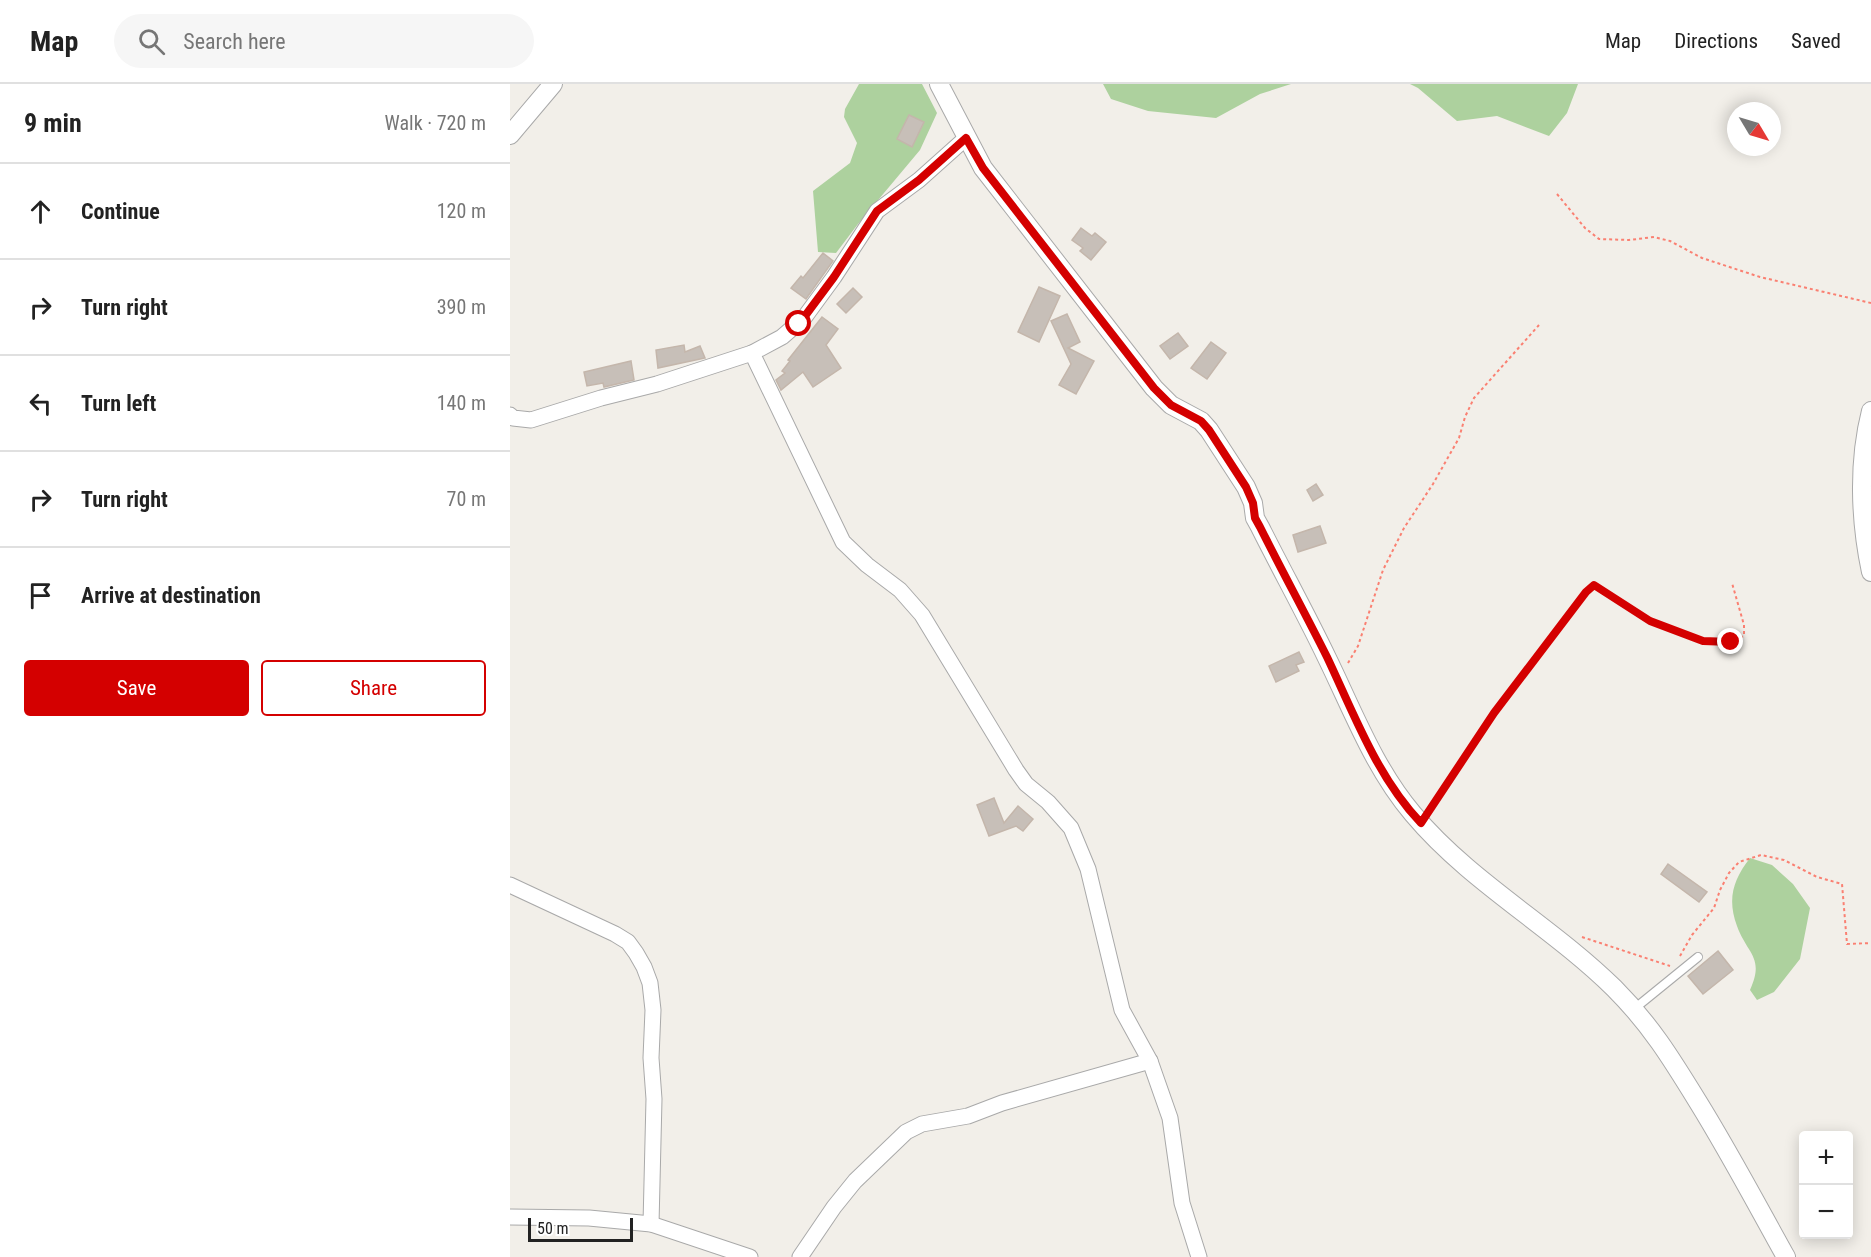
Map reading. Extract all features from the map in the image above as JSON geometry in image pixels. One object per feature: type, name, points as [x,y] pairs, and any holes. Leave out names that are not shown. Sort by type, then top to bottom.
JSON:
[{"type":"street","points":[[510,135],[553,84]]},
{"type":"street","points":[[939,84],[983,168],[1154,388],[1171,405],[1201,421],[1226,454],[1246,487],[1253,503],[1255,518],[1292,588],[1365,740],[1397,794],[1448,851],[1586,962],[1634,1009],[1666,1049],[1786,1257]]},
{"type":"street","points":[[510,415],[513,418],[531,420],[601,398],[657,384],[752,353],[782,337],[799,324],[834,277],[877,211],[919,180],[966,138]]},
{"type":"street","points":[[752,353],[843,542],[867,566],[900,590],[922,615],[1016,770],[1026,784],[1048,802],[1071,828],[1088,868],[1122,1010],[1150,1061],[1170,1118],[1182,1203],[1199,1257]]},
{"type":"street","points":[[1871,411],[1865,439],[1862,480],[1871,572]]},
{"type":"street","points":[[510,885],[615,934],[628,942],[644,967],[650,983],[653,1010],[651,1058],[654,1099],[651,1224]]},
{"type":"street","points":[[800,1257],[855,1181],[906,1132],[922,1124],[968,1116],[1002,1103],[1150,1061]]},
{"type":"street","points":[[510,1217],[589,1218],[651,1224],[750,1257]]},
{"type":"lane","points":[[1634,1009],[1678,970],[1698,957]]},
{"type":"path","points":[[1557,194],[1585,228],[1599,239],[1629,240],[1654,237],[1670,241],[1702,258],[1741,271],[1871,303]]},
{"type":"path","points":[[1336,677],[1358,646],[1383,570],[1404,528],[1433,484],[1459,438],[1464,417],[1474,398],[1539,325]]},
{"type":"path","points":[[1421,823],[1494,713],[1586,592],[1594,585],[1650,621],[1703,641],[1731,642],[1744,636],[1744,625],[1732,583]]},
{"type":"path","points":[[1555,938],[1583,937],[1678,970],[1692,934],[1714,908],[1720,890],[1730,873],[1739,862],[1761,855],[1784,860],[1817,877],[1842,884],[1847,944],[1871,943]]},
{"type":"green space","points":[[859,84],[922,84],[937,113],[920,150],[836,253],[818,252],[813,191],[850,163],[857,143],[844,117],[845,109]]},
{"type":"green space","points":[[1103,84],[1291,84],[1260,94],[1216,118],[1148,111],[1111,99]]},
{"type":"green space","points":[[1410,84],[1578,84],[1567,113],[1549,136],[1497,116],[1457,121],[1418,88]]},
{"type":"green space","points":[[1750,858],[1772,865],[1793,884],[1810,908],[1800,959],[1774,992],[1757,1000],[1750,990],[1756,970],[1755,963],[1737,926],[1732,907],[1733,890],[1739,874]]},
{"type":"building","points":[[909,115],[924,122],[912,147],[897,139]]},
{"type":"building","points":[[1081,228],[1092,236],[1095,233],[1106,242],[1091,260],[1080,251],[1083,248],[1072,240]]},
{"type":"building","points":[[823,253],[833,261],[806,299],[791,288],[801,276],[803,278]]},
{"type":"building","points":[[1039,287],[1060,296],[1039,342],[1018,332]]},
{"type":"building","points":[[853,288],[862,297],[846,313],[837,304]]},
{"type":"building","points":[[1067,314],[1080,342],[1068,348],[1094,361],[1076,394],[1059,385],[1071,364],[1051,321]]},
{"type":"building","points":[[822,317],[838,329],[826,345],[841,368],[813,387],[803,372],[781,390],[776,380],[785,373],[782,371],[790,361],[788,360]]},
{"type":"building","points":[[1178,333],[1188,346],[1170,359],[1160,346]]},
{"type":"building","points":[[1211,342],[1226,353],[1207,379],[1191,368]]},
{"type":"building","points":[[684,345],[685,352],[700,346],[705,358],[658,368],[656,350]]},
{"type":"building","points":[[631,361],[634,380],[604,387],[603,383],[587,386],[584,372]]},
{"type":"building","points":[[1316,484],[1323,495],[1313,501],[1307,490]]},
{"type":"building","points":[[1320,526],[1326,543],[1298,552],[1293,535]]},
{"type":"building","points":[[1299,652],[1304,662],[1296,665],[1299,671],[1276,682],[1269,666]]},
{"type":"building","points":[[994,798],[1004,823],[1018,806],[1033,819],[1023,831],[1016,826],[989,836],[977,805]]},
{"type":"building","points":[[1668,864],[1707,892],[1699,902],[1661,874]]},
{"type":"building","points":[[1718,951],[1733,970],[1703,994],[1688,976]]},
{"type":"route","points":[[799,324],[834,277],[877,211],[919,180],[966,138],[983,168],[1019,216],[1154,388],[1171,405],[1201,421],[1226,454],[1246,487],[1253,503],[1255,518],[1327,658],[1365,740],[1397,794],[1421,823],[1494,713],[1586,592],[1594,585],[1650,621],[1703,641],[1731,642]]}]
